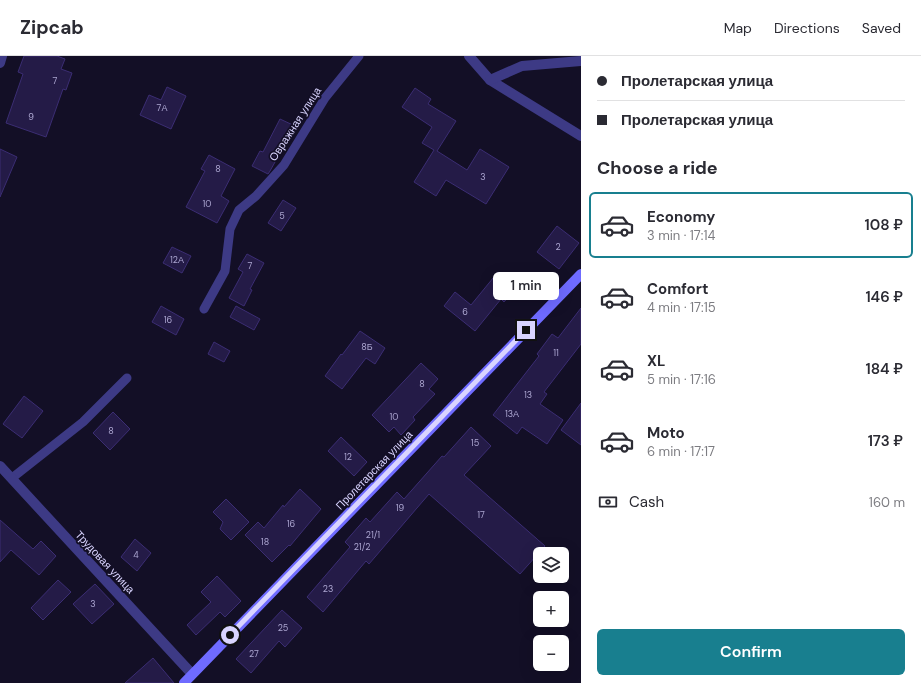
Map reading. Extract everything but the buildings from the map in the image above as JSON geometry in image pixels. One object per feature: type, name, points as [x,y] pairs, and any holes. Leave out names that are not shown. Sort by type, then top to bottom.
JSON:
[{"type":"street","points":[[0,62],[2,56]]},
{"type":"street","points":[[469,56],[490,80],[581,136]]},
{"type":"street","points":[[490,80],[522,66],[581,61]]},
{"type":"street","name":"Пролетарская улица","points":[[184,683],[581,274]]},
{"type":"street","name":"Трудовая улица","points":[[0,466],[192,674]]},
{"type":"lane","name":"Овражная улица","points":[[204,309],[225,271],[230,229],[238,210],[256,196],[284,165],[325,98],[359,56]]},
{"type":"lane","points":[[12,478],[83,422],[127,378]]},
{"type":"route","points":[[230,635],[526,330]]}]
